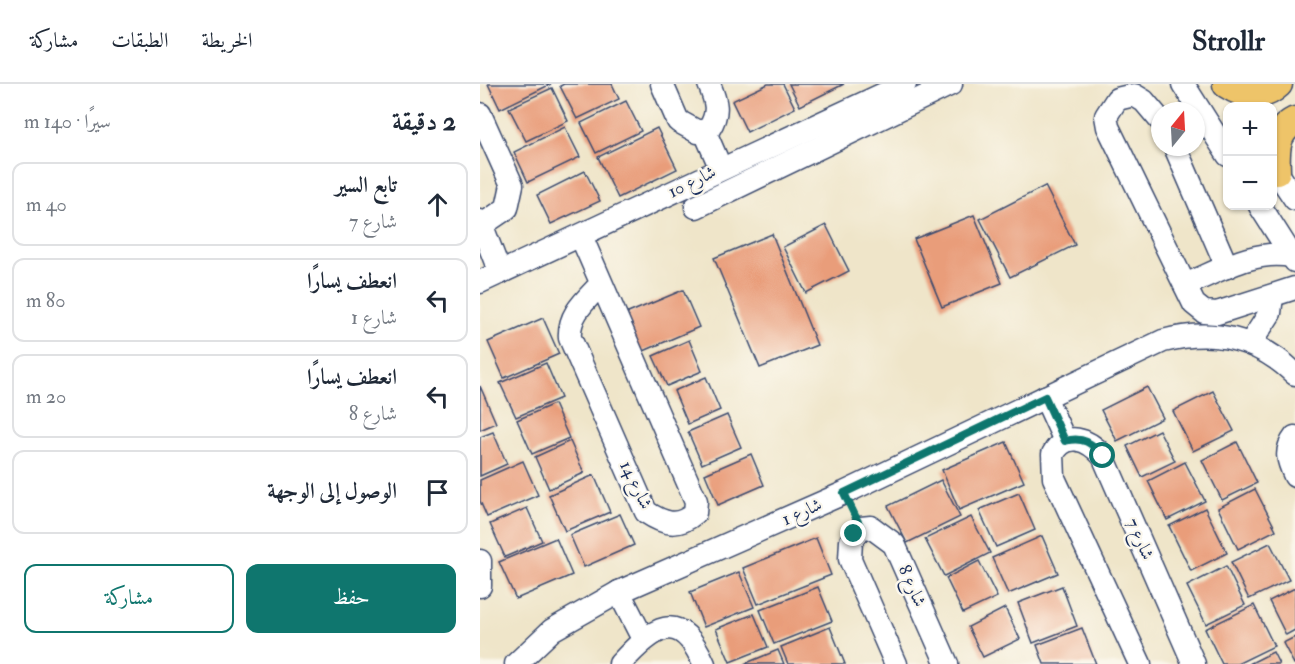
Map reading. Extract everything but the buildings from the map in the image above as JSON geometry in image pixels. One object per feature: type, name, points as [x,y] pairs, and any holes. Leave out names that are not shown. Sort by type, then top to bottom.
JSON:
[{"type":"main road","points":[[1225,84],[1256,95],[1270,91],[1278,84]]},
{"type":"main road","points":[[1275,156],[1281,133],[1295,121]]},
{"type":"street","points":[[662,84],[678,121],[691,131],[705,132]]},
{"type":"street","points":[[705,132],[716,113],[717,103],[709,84]]},
{"type":"street","name":"شارع 10","points":[[490,277],[905,84]]},
{"type":"street","points":[[696,207],[951,84]]},
{"type":"street","points":[[1183,84],[1223,149]]},
{"type":"street","points":[[1225,84],[1235,102]]},
{"type":"street","points":[[1151,109],[1144,101],[1127,91],[1106,116],[1108,127],[1194,304],[1204,312],[1209,324],[1295,288]]},
{"type":"street","points":[[480,114],[512,184],[507,208],[481,224],[490,277]]},
{"type":"street","points":[[705,132],[721,169]]},
{"type":"street","points":[[1179,156],[1227,267]]},
{"type":"street","points":[[1277,172],[1295,199]]},
{"type":"street","points":[[1263,210],[1293,258]]},
{"type":"street","name":"شارع 14","points":[[580,236],[696,501],[695,513],[678,524],[669,524],[646,513],[570,338],[569,326],[576,311],[600,285]]},
{"type":"street","points":[[1185,285],[1266,254],[1293,258]]},
{"type":"street","points":[[1250,344],[1270,313],[1272,296]]},
{"type":"street","name":"شارع 1","points":[[516,664],[552,630],[619,592],[844,493],[1162,341],[1209,324],[1275,357],[1295,374]]},
{"type":"street","points":[[1045,397],[1065,441],[1053,454],[1054,478],[1140,664]]},
{"type":"street","points":[[1295,436],[1289,446],[1287,459],[1295,476]]},
{"type":"street","name":"شارع 7","points":[[1065,441],[1075,438],[1083,440],[1093,444],[1103,456],[1194,664]]},
{"type":"street","points":[[844,493],[861,528],[851,541],[850,559],[896,664]]},
{"type":"street","name":"شارع 8","points":[[861,528],[871,527],[894,544],[947,664]]},
{"type":"street","points":[[480,561],[480,586]]},
{"type":"street","points":[[619,592],[644,639]]},
{"type":"street","points":[[620,664],[644,639],[670,627],[678,628],[695,644],[704,664]]},
{"type":"route","points":[[854,534],[861,528],[844,493],[1045,397],[1065,441],[1075,438],[1083,440],[1093,444],[1103,456]]}]
